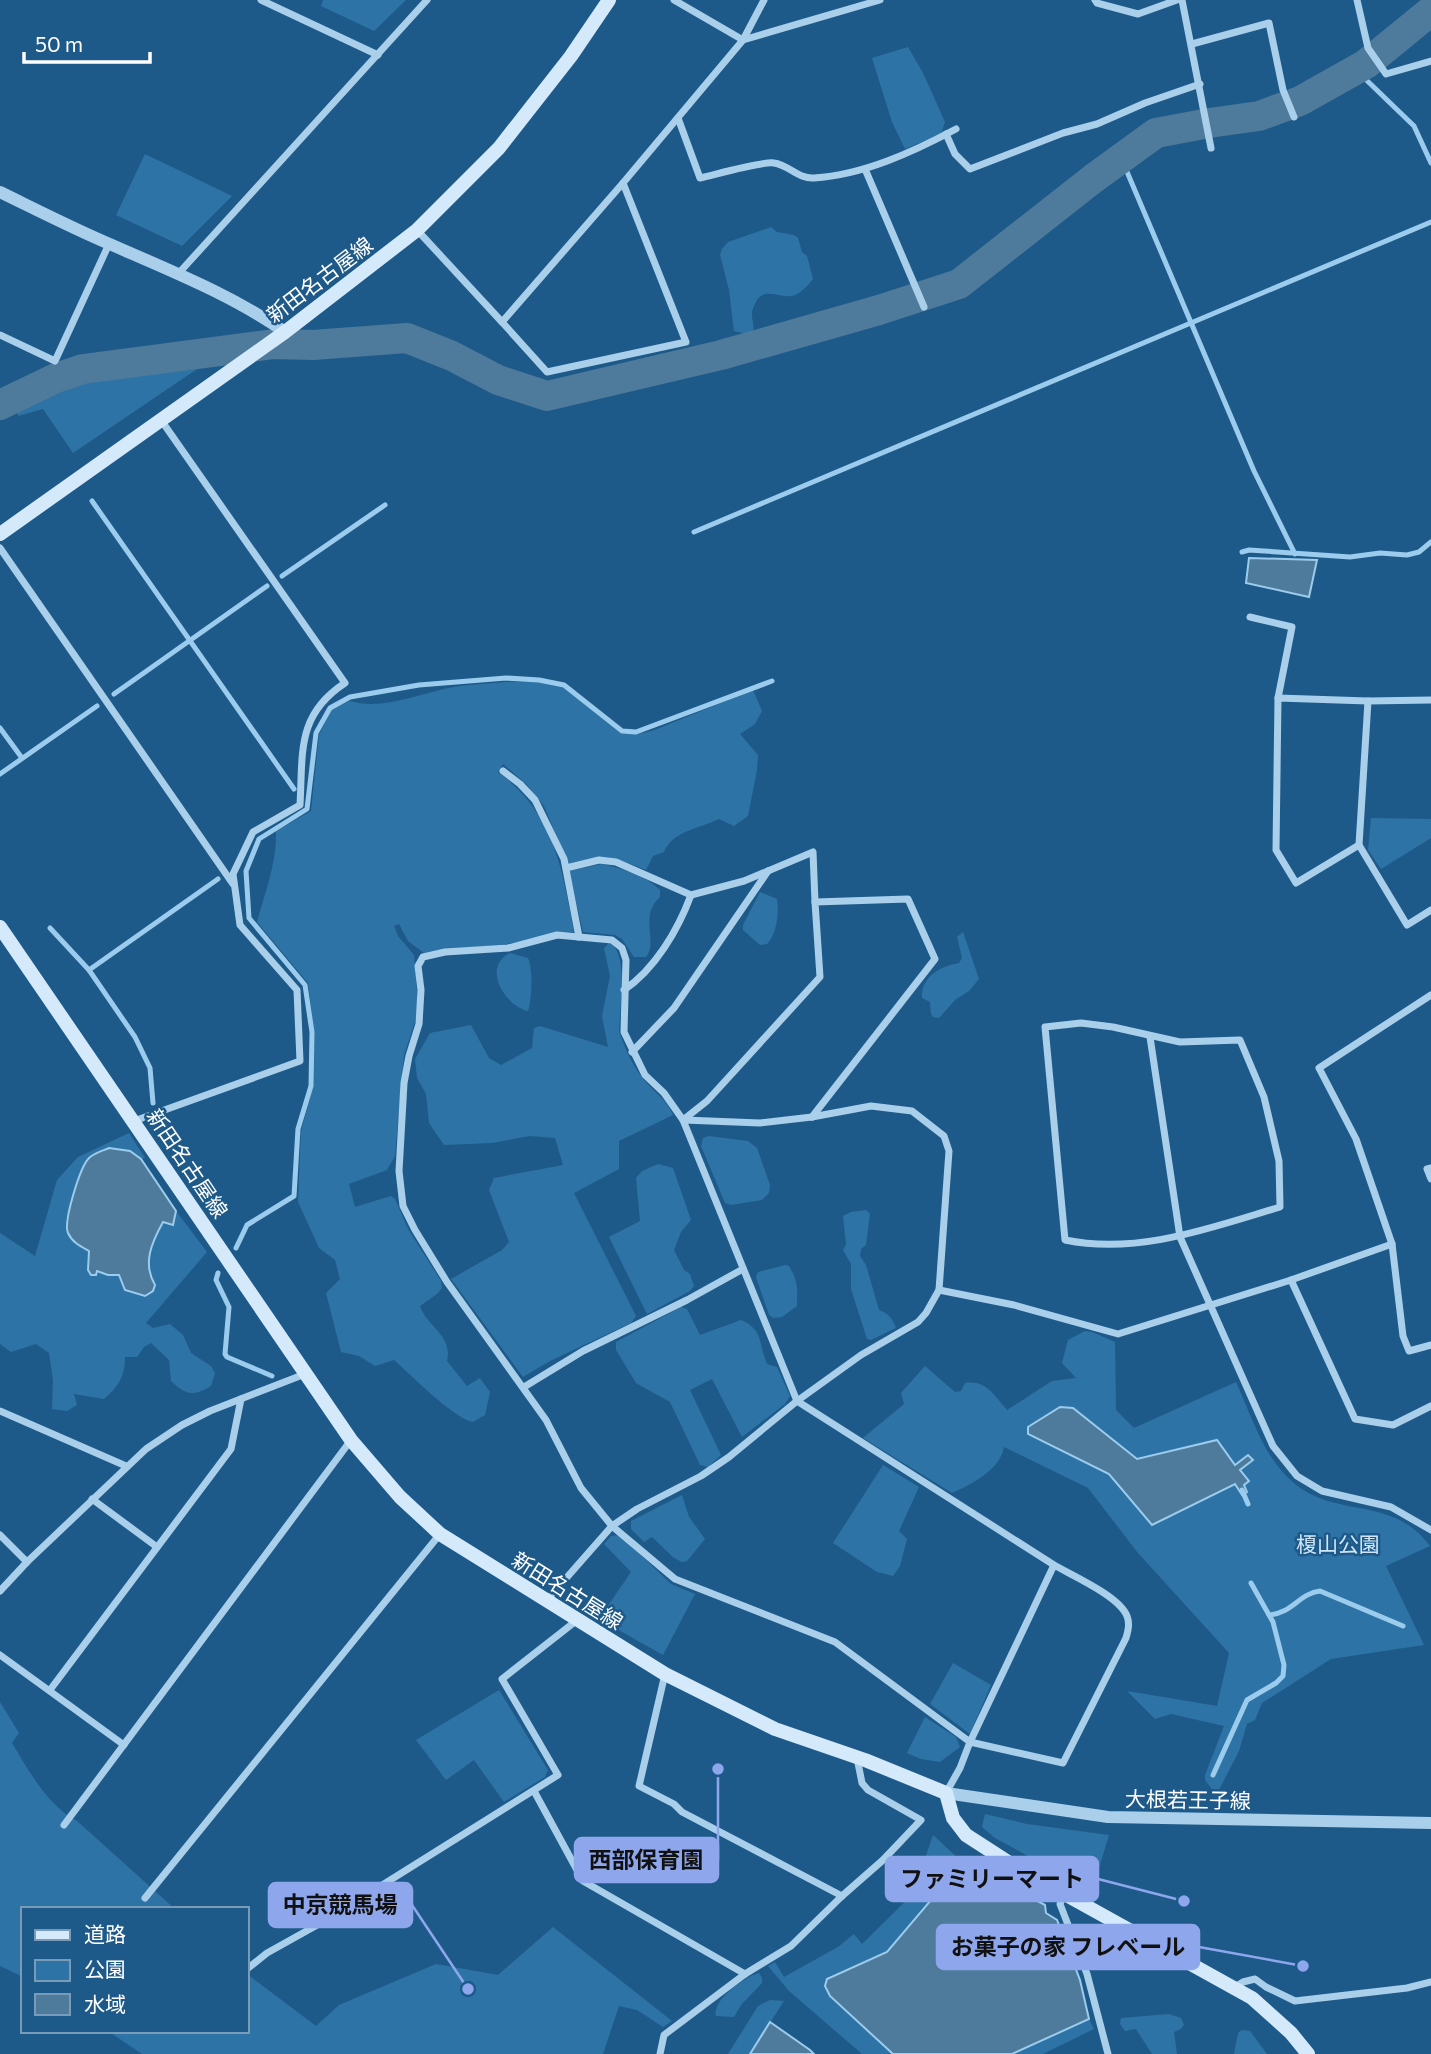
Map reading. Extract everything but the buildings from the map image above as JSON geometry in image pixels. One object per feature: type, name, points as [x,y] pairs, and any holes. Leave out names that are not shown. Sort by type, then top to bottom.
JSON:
[{"type":"main road","name":"新田名古屋線","points":[[0,534],[283,334],[417,230],[499,148],[571,56],[609,0]]},
{"type":"main road","name":"新田名古屋線","points":[[0,927],[352,1440],[400,1497],[440,1534],[665,1674],[775,1729],[857,1757],[946,1793]]},
{"type":"main road","points":[[946,1793],[953,1818],[966,1835],[1064,1894],[1252,1998],[1282,2024],[1308,2054]]},
{"type":"street","points":[[261,0],[378,55]]},
{"type":"street","points":[[178,274],[427,0]]},
{"type":"street","points":[[674,0],[743,40],[880,0]]},
{"type":"street","points":[[502,322],[743,40],[764,0]]},
{"type":"street","points":[[1095,0],[1097,3],[1138,14],[1177,0]]},
{"type":"street","points":[[1182,0],[1211,148]]},
{"type":"street","points":[[1357,0],[1368,48],[1386,74],[1431,61]]},
{"type":"street","points":[[1192,44],[1269,23],[1283,90],[1294,117]]},
{"type":"street","points":[[946,134],[955,153],[970,169],[1200,84]]},
{"type":"street","points":[[678,118],[700,178],[773,162],[786,167],[794,174],[811,179],[864,169],[956,129]]},
{"type":"street","points":[[864,169],[924,307]]},
{"type":"street","points":[[417,230],[547,372],[686,342],[623,183]]},
{"type":"street","points":[[0,192],[260,314],[283,334]]},
{"type":"street","points":[[0,335],[55,361],[109,244]]},
{"type":"street","points":[[134,1122],[300,1061],[297,990],[240,925],[233,874],[253,832],[300,805],[305,733],[315,711],[332,691],[345,683],[161,420]]},
{"type":"street","points":[[0,548],[233,885]]},
{"type":"street","points":[[1250,617],[1292,627],[1278,698],[1276,850],[1296,883],[1359,845]]},
{"type":"street","points":[[1278,698],[1368,701],[1431,699]]},
{"type":"street","points":[[1368,701],[1359,845],[1407,925],[1431,910]]},
{"type":"street","points":[[503,771],[535,800],[564,859],[579,937]]},
{"type":"street","points":[[566,869],[599,860],[616,862],[691,895],[744,881],[813,852],[820,977],[707,1101],[683,1120]]},
{"type":"street","points":[[632,1052],[674,1008],[769,870]]},
{"type":"street","points":[[624,990],[636,982],[669,940],[682,920],[691,895]]},
{"type":"street","points":[[812,1117],[935,959],[908,899],[815,902]]},
{"type":"street","points":[[558,935],[579,937],[612,940],[622,948],[626,960],[624,1032],[645,1074],[664,1093],[683,1120],[797,1401],[1054,1565],[1117,1601],[1127,1614],[1129,1624],[1126,1639],[1063,1763],[970,1742],[835,1642],[675,1579],[612,1526],[580,1488],[546,1420],[447,1282],[415,1230],[403,1206],[399,1171],[404,1083],[421,1008],[418,966],[423,957],[445,952],[508,948],[558,935]]},
{"type":"street","points":[[1431,995],[1319,1068],[1356,1139],[1392,1244],[1404,1336],[1409,1351],[1431,1345]]},
{"type":"street","points":[[1081,1023],[1113,1027],[1180,1042],[1240,1040],[1264,1097],[1279,1161],[1280,1207],[1180,1237],[1135,1243],[1087,1244],[1065,1240],[1045,1027],[1081,1023]]},
{"type":"street","points":[[1150,1037],[1180,1237],[1273,1446],[1297,1476],[1322,1491],[1391,1507],[1431,1530]]},
{"type":"street","points":[[546,1600],[612,1526],[637,1509],[701,1476],[729,1457],[797,1401],[862,1355],[918,1322],[939,1290],[949,1151],[944,1136],[912,1111],[871,1106],[760,1123],[683,1120]]},
{"type":"street","points":[[1431,1168],[1427,1169],[1431,1179]]},
{"type":"street","points":[[939,1290],[1014,1305],[1118,1334],[1291,1280],[1392,1244]]},
{"type":"street","points":[[524,1387],[583,1351],[743,1269]]},
{"type":"street","points":[[1291,1280],[1355,1419],[1393,1426],[1431,1406]]},
{"type":"street","points":[[0,1591],[126,1466],[182,1424],[306,1374]]},
{"type":"street","points":[[50,1690],[231,1449],[241,1399]]},
{"type":"street","points":[[0,1411],[126,1466]]},
{"type":"street","points":[[64,1825],[352,1440]]},
{"type":"street","points":[[92,1499],[157,1547]]},
{"type":"street","points":[[145,1898],[440,1534]]},
{"type":"street","points":[[0,1535],[27,1562]]},
{"type":"street","points":[[946,1793],[1054,1565]]},
{"type":"street","points":[[248,1968],[267,1953],[328,1919],[558,1775],[502,1679],[576,1621]]},
{"type":"street","points":[[0,1655],[124,1745]]},
{"type":"street","points":[[665,1674],[639,1786],[674,1804],[682,1812],[842,1896]]},
{"type":"street","points":[[660,2054],[664,2035],[745,1974],[791,1946],[883,1860],[921,1819],[868,1790],[862,1783],[857,1757]]},
{"type":"street","points":[[534,1791],[583,1881],[745,1974]]},
{"type":"street","name":"大根若王子線","points":[[946,1793],[1108,1816],[1431,1823]]},
{"type":"street","points":[[1064,1894],[1060,1904],[1087,1974],[1108,2054]]},
{"type":"street","points":[[1233,1988],[1255,1979],[1295,2001],[1407,1988],[1431,1982]]},
{"type":"green space","points":[[323,0],[406,0],[374,31],[321,6]]},
{"type":"green space","points":[[908,47],[945,122],[941,134],[905,149],[892,122],[872,58]]},
{"type":"green space","points":[[145,154],[232,196],[182,246],[116,215]]},
{"type":"green space","points":[[771,227],[777,232],[798,238],[802,252],[807,256],[813,279],[804,289],[792,296],[763,295],[755,303],[752,312],[753,333],[750,335],[734,331],[729,290],[720,255],[722,249],[728,242]]},
{"type":"green space","points":[[195,362],[203,365],[73,453],[43,409],[18,416],[16,406],[79,379]]},
{"type":"green space","points":[[540,682],[563,687],[620,733],[652,731],[753,690],[762,711],[755,724],[740,734],[758,755],[748,816],[734,826],[719,819],[680,835],[673,839],[664,852],[653,856],[646,870],[608,858],[568,864],[544,806],[526,784],[503,764],[498,772],[532,805],[552,843],[565,886],[574,932],[550,934],[502,945],[424,953],[408,941],[399,924],[394,926],[398,936],[414,955],[418,1004],[404,1055],[395,1156],[387,1170],[349,1184],[355,1207],[391,1196],[395,1199],[408,1229],[441,1281],[442,1288],[437,1294],[420,1306],[446,1344],[447,1361],[467,1386],[480,1378],[490,1392],[485,1415],[473,1422],[444,1405],[394,1360],[375,1366],[359,1356],[341,1352],[326,1293],[340,1279],[335,1260],[319,1248],[298,1202],[301,1131],[313,1087],[314,1032],[308,983],[257,922],[273,866],[276,831],[311,811],[319,735],[332,708],[350,701],[363,704],[388,703],[454,687]]},
{"type":"green space","points":[[1371,818],[1431,819],[1431,838],[1381,869],[1368,850]]},
{"type":"green space","points":[[602,864],[633,873],[660,890],[660,897],[650,913],[651,944],[646,957],[634,957],[622,939],[615,935],[583,932],[569,871]]},
{"type":"green space","points":[[760,892],[777,899],[778,911],[773,935],[767,944],[760,945],[743,930],[743,925]]},
{"type":"green space","points":[[963,932],[979,979],[939,1018],[933,1017],[930,1002],[922,998],[925,984],[933,973],[959,963],[962,958],[957,937]]},
{"type":"green space","points":[[610,942],[620,959],[621,1038],[637,1070],[673,1115],[619,1141],[619,1169],[574,1193],[636,1316],[631,1323],[550,1361],[523,1377],[451,1279],[502,1250],[509,1242],[489,1190],[494,1178],[563,1165],[555,1138],[530,1136],[492,1143],[444,1145],[429,1123],[426,1094],[417,1078],[415,1059],[430,1033],[471,1025],[489,1058],[501,1065],[532,1048],[534,1028],[540,1026],[608,1047],[602,1016],[610,976],[604,948]]},
{"type":"green space","points":[[510,953],[528,958],[530,963],[528,1011],[511,1002],[499,985],[497,967]]},
{"type":"green space","points":[[129,1133],[145,1158],[141,1159],[130,1151],[90,1157],[66,1220],[75,1243],[89,1251],[88,1270],[119,1275],[125,1290],[155,1285],[149,1269],[150,1253],[164,1222],[173,1224],[176,1211],[207,1252],[146,1323],[153,1328],[170,1324],[183,1335],[191,1353],[211,1366],[215,1373],[211,1386],[199,1392],[186,1392],[171,1381],[169,1360],[151,1343],[144,1347],[137,1357],[125,1357],[120,1380],[104,1399],[74,1394],[77,1405],[67,1411],[52,1409],[53,1380],[49,1353],[36,1344],[11,1352],[0,1344],[0,1233],[35,1256],[57,1180],[78,1157]]},
{"type":"green space","points":[[709,1136],[748,1141],[757,1148],[770,1185],[769,1193],[762,1200],[731,1205],[725,1203],[701,1146],[703,1138]]},
{"type":"green space","points":[[658,1164],[673,1168],[691,1220],[681,1232],[674,1250],[684,1270],[690,1274],[694,1286],[690,1291],[647,1314],[609,1237],[640,1221],[636,1178],[642,1171]]},
{"type":"green space","points":[[866,1210],[870,1214],[866,1245],[861,1249],[860,1256],[866,1265],[879,1310],[890,1317],[896,1328],[871,1340],[867,1339],[851,1289],[851,1264],[843,1250],[846,1244],[843,1216]]},
{"type":"green space","points":[[789,1266],[796,1281],[797,1306],[782,1317],[773,1318],[769,1315],[756,1277],[758,1272]]},
{"type":"green space","points":[[681,1307],[687,1309],[700,1335],[741,1320],[754,1328],[767,1364],[777,1367],[790,1396],[785,1404],[742,1437],[712,1379],[690,1390],[721,1455],[708,1467],[700,1465],[670,1402],[636,1383],[616,1350],[616,1342]]},
{"type":"green space","name":"榎山公園","points":[[1085,1331],[1115,1342],[1116,1410],[1134,1428],[1236,1382],[1267,1450],[1284,1474],[1295,1484],[1312,1495],[1329,1501],[1382,1513],[1399,1520],[1415,1530],[1430,1546],[1386,1566],[1424,1645],[1331,1659],[1262,1703],[1255,1720],[1247,1724],[1239,1751],[1219,1790],[1214,1792],[1205,1780],[1205,1775],[1224,1726],[1171,1714],[1155,1719],[1127,1691],[1217,1706],[1229,1653],[1138,1553],[1088,1488],[1004,1447],[997,1463],[991,1469],[976,1481],[952,1493],[863,1438],[904,1404],[901,1393],[925,1366],[955,1392],[961,1391],[965,1383],[984,1386],[1007,1410],[1052,1381],[1076,1378],[1062,1363],[1068,1340]]},
{"type":"green space","points":[[883,1465],[919,1487],[899,1531],[907,1539],[900,1566],[893,1576],[877,1572],[833,1543]]},
{"type":"green space","points":[[682,1495],[689,1517],[705,1539],[687,1561],[682,1562],[652,1537],[644,1542],[631,1529],[631,1521]]},
{"type":"green space","points":[[620,1535],[671,1584],[695,1594],[663,1655],[599,1619],[631,1572],[604,1544],[611,1536]]},
{"type":"green space","points":[[953,1663],[991,1685],[970,1734],[930,1704]]},
{"type":"green space","points":[[499,1690],[548,1770],[545,1777],[504,1802],[474,1760],[446,1780],[416,1740]]},
{"type":"green space","points":[[0,1702],[19,1733],[12,1743],[48,1797],[173,1907],[21,1907],[21,1976],[0,1966]]},
{"type":"green space","points":[[925,1717],[956,1737],[960,1747],[940,1762],[921,1759],[907,1753]]},
{"type":"green space","points":[[985,1814],[1027,1824],[1109,1835],[1092,1891],[995,1838],[982,1827]]},
{"type":"green space","points":[[933,1835],[960,1860],[932,1899],[886,1952],[827,1979],[825,1986],[830,1996],[893,2054],[862,2054],[789,1991],[768,1966],[775,1962],[784,1977],[838,1947],[854,1934],[862,1944],[913,1894]]},
{"type":"green space","points":[[553,1927],[672,2021],[663,2027],[637,2010],[619,2006],[603,2054],[142,2054],[111,2033],[248,2033],[248,1975],[316,2026],[339,2005],[436,1964],[498,1975]]},
{"type":"green space","points":[[759,1973],[762,1983],[741,2005],[734,2017],[716,2016],[716,2010],[724,1996],[745,1979]]},
{"type":"green space","points":[[770,2000],[784,2001],[750,2054],[728,2054],[758,2006]]},
{"type":"green space","points":[[1169,2014],[1181,2018],[1184,2025],[1174,2032],[1177,2054],[1152,2054],[1136,2029],[1125,2031],[1120,2024],[1121,2018]]},
{"type":"green space","points":[[1089,2019],[1094,2029],[1043,2054],[1012,2054]]},
{"type":"green space","points":[[1242,2030],[1250,2031],[1267,2054],[1234,2054],[1238,2033]]},
{"type":"water","points":[[1249,558],[1317,560],[1309,597],[1246,583]]},
{"type":"water","points":[[109,1148],[130,1151],[141,1159],[176,1211],[173,1225],[163,1222],[152,1245],[149,1269],[155,1285],[153,1291],[145,1296],[125,1290],[119,1275],[97,1271],[96,1275],[91,1275],[88,1270],[89,1251],[74,1241],[68,1233],[70,1207],[85,1163],[93,1155]]},
{"type":"water","points":[[1060,1407],[1073,1408],[1137,1459],[1217,1440],[1235,1465],[1248,1455],[1253,1460],[1240,1470],[1249,1481],[1244,1485],[1247,1492],[1242,1495],[1235,1484],[1152,1525],[1109,1474],[1028,1434],[1028,1427]]},
{"type":"water","points":[[960,1860],[1045,1905],[1046,1913],[1057,1920],[1080,1980],[1089,2019],[1012,2054],[893,2054],[830,1996],[825,1986],[827,1979],[887,1952],[932,1899]]},
{"type":"water","points":[[770,2022],[810,2050],[814,2054],[750,2054]]},
{"type":"waterway","points":[[0,405],[56,378],[83,369],[274,344],[313,345],[407,338],[452,356],[498,380],[547,396],[721,355],[959,284],[1156,133],[1259,116],[1300,101],[1366,64],[1431,11]]},
{"type":"waterway","points":[[1356,70],[1414,126],[1431,163]]},
{"type":"waterway","points":[[1122,160],[1254,471],[1295,554]]},
{"type":"waterway","points":[[694,532],[1431,222]]},
{"type":"waterway","points":[[92,501],[294,789]]},
{"type":"waterway","points":[[282,576],[385,505]]},
{"type":"waterway","points":[[1242,552],[1249,550],[1350,557],[1380,553],[1407,555],[1419,552],[1431,542]]},
{"type":"waterway","points":[[114,694],[267,586]]},
{"type":"waterway","points":[[236,1248],[247,1225],[294,1196],[298,1129],[311,1086],[312,1032],[305,985],[249,918],[246,871],[259,839],[307,809],[316,733],[330,708],[350,697],[419,685],[506,678],[539,680],[564,685],[622,731],[636,732],[772,681]]},
{"type":"waterway","points":[[0,774],[97,706]]},
{"type":"waterway","points":[[0,728],[22,758]]},
{"type":"waterway","points":[[89,970],[218,879]]},
{"type":"waterway","points":[[50,928],[89,970],[135,1037],[150,1068],[153,1103]]},
{"type":"waterway","points":[[218,1273],[216,1280],[229,1307],[225,1354],[272,1376]]},
{"type":"waterway","points":[[1242,1490],[1248,1504]]},
{"type":"waterway","points":[[1213,1775],[1247,1700],[1283,1676],[1284,1665],[1273,1622],[1251,1583]]},
{"type":"waterway","points":[[1269,1615],[1277,1614],[1307,1595],[1320,1591],[1403,1626]]},
{"type":"place","name":"西部保育園","points":[[718,1769]]},
{"type":"place","name":"ファミリーマート","points":[[1184,1901]]},
{"type":"place","name":"お菓子の家 フレベール","points":[[1303,1966]]},
{"type":"place","name":"中京競馬場","points":[[468,1989]]}]
